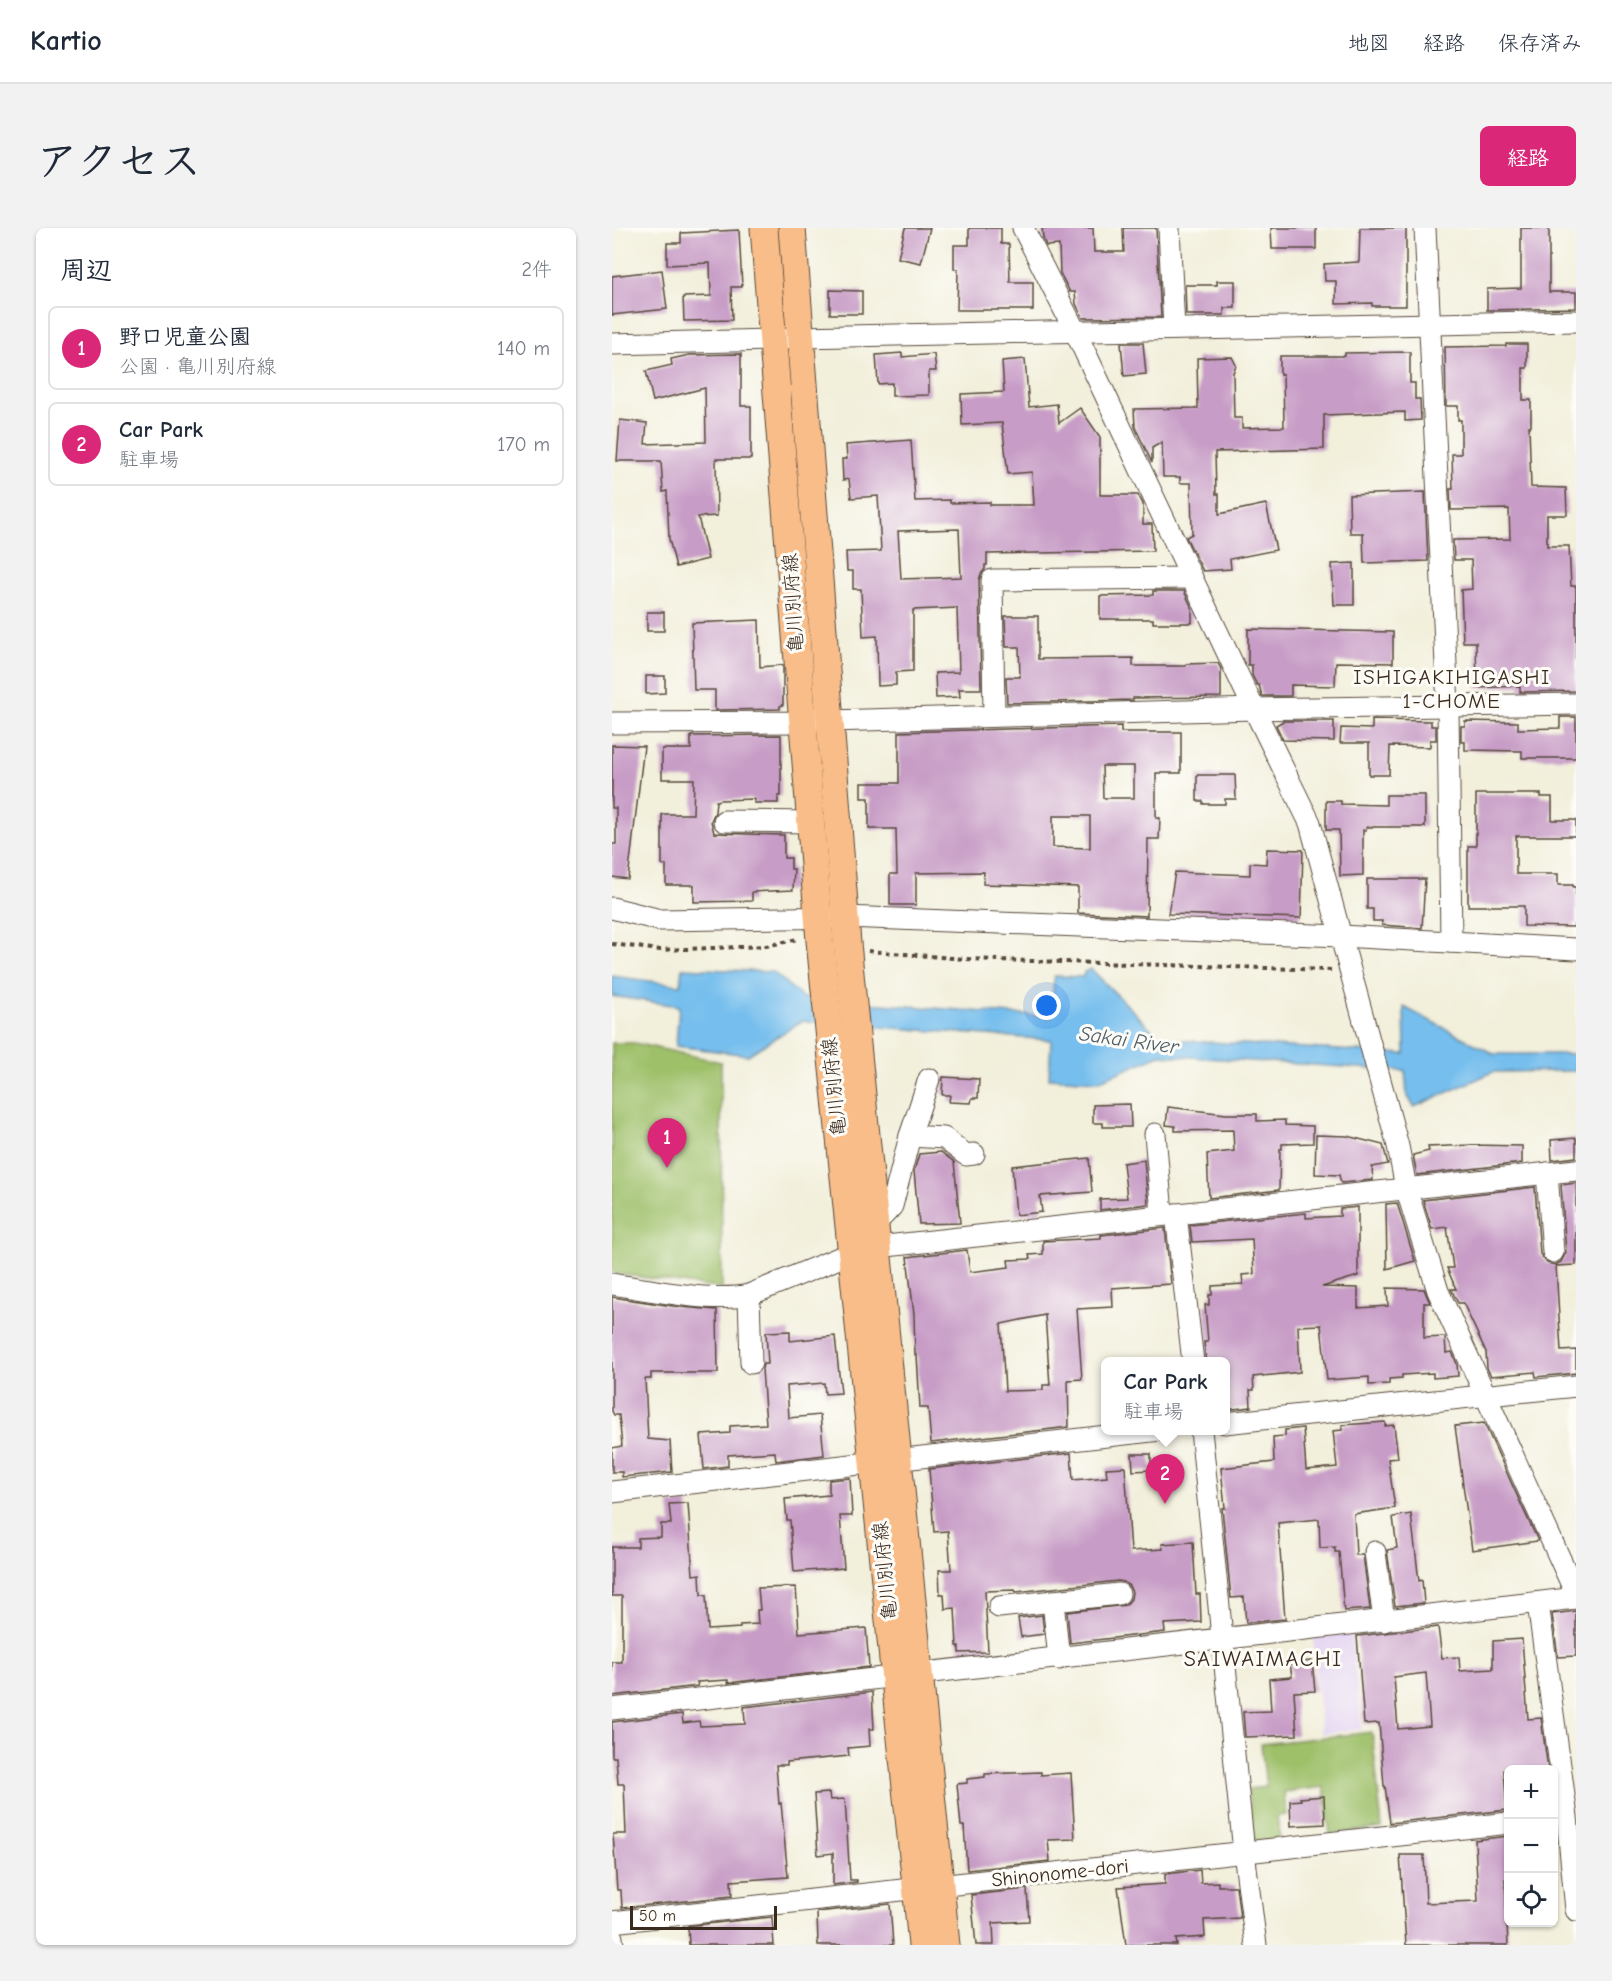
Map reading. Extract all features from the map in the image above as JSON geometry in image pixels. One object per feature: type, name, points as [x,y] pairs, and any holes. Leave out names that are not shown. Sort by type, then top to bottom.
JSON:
[{"type":"main road","name":"亀川別府線","points":[[764,228],[803,722],[814,932],[832,1064],[851,1253],[886,1462]]},
{"type":"main road","name":"亀川別府線","points":[[792,228],[830,721],[853,937],[858,1064],[877,1235],[886,1462],[928,1888],[922,1945]]},
{"type":"main road","name":"亀川別府線","points":[[928,1888],[946,1945]]},
{"type":"street","points":[[612,1709],[1224,1640],[1538,1603],[1576,1596],[1438,1291],[1406,1188],[1398,1146],[1311,823],[1254,709],[1075,331],[1023,228]]},
{"type":"street","points":[[1169,228],[1174,329]]},
{"type":"street","points":[[1425,228],[1448,706],[1451,942]]},
{"type":"street","points":[[612,344],[773,340],[800,337],[1576,321]]},
{"type":"street","points":[[994,716],[992,580],[1192,578]]},
{"type":"street","points":[[612,723],[803,722],[810,719],[830,721],[1254,709],[1576,704]]},
{"type":"street","points":[[724,821],[810,822]]},
{"type":"street","points":[[612,908],[660,920],[853,937],[1341,936],[1576,949]]},
{"type":"street","points":[[612,1284],[698,1296],[740,1297],[851,1253],[877,1235],[892,1206],[910,1136],[929,1079]]},
{"type":"street","points":[[1155,1134],[1192,1357]]},
{"type":"street","points":[[910,1136],[944,1138],[966,1155],[974,1154]]},
{"type":"street","points":[[877,1235],[1169,1214],[1576,1170]]},
{"type":"street","points":[[1547,1173],[1553,1252]]},
{"type":"street","points":[[749,1295],[751,1363]]},
{"type":"street","points":[[1230,1422],[1576,1386]]},
{"type":"street","points":[[612,1492],[1125,1435]]},
{"type":"street","points":[[1201,1435],[1244,1852],[1256,1945]]},
{"type":"street","points":[[1375,1552],[1384,1621]]},
{"type":"street","points":[[999,1607],[1119,1594]]},
{"type":"street","points":[[1053,1601],[1059,1659]]},
{"type":"street","points":[[1538,1603],[1576,1910]]},
{"type":"street","name":"Shinonome-dori","points":[[612,1922],[1504,1824]]},
{"type":"street","points":[[612,1938],[613,1945]]},
{"type":"path","points":[[612,944],[660,950],[766,946],[814,932]]},
{"type":"path","points":[[853,937],[964,960],[1351,974]]},
{"type":"shaded area","points":[[1351,1632],[1362,1729],[1321,1734],[1313,1636]]},
{"type":"green space","points":[[612,1043],[634,1043],[721,1062],[722,1289],[612,1273]]},
{"type":"green space","points":[[1372,1732],[1382,1828],[1330,1834],[1324,1787],[1284,1792],[1286,1815],[1277,1816],[1280,1840],[1254,1843],[1248,1789],[1266,1787],[1261,1744]]},
{"type":"water","name":"Sakai River","points":[[682,968],[773,972],[803,998],[1052,1017],[1054,976],[1083,977],[1084,972],[1091,969],[1161,1039],[1405,1054],[1404,1007],[1494,1054],[1576,1054],[1576,1071],[1493,1072],[1414,1107],[1407,1095],[1405,1071],[1160,1055],[1098,1081],[1049,1078],[1051,1040],[802,1021],[748,1055],[676,1046],[679,1006],[612,996],[612,976],[680,985]]},
{"type":"building","points":[[905,228],[930,228],[921,263],[898,258]]},
{"type":"building","points":[[969,228],[1001,228],[1001,244],[1009,244],[1010,282],[1033,282],[1033,310],[957,310],[958,269],[954,269],[954,245],[969,245]]},
{"type":"building","points":[[1042,228],[1093,228],[1094,252],[1124,252],[1123,228],[1156,228],[1161,317],[1083,318],[1076,304],[1075,292],[1070,292],[1060,273],[1059,245],[1046,246]]},
{"type":"building","points":[[1271,228],[1316,228],[1316,249],[1272,249]]},
{"type":"building","points":[[1360,228],[1406,228],[1406,306],[1372,306],[1372,303],[1336,304],[1336,281],[1325,281],[1324,264],[1359,262]]},
{"type":"building","points":[[1521,228],[1549,228],[1549,292],[1576,292],[1576,308],[1487,310],[1487,289],[1521,288]]},
{"type":"building","points":[[739,230],[742,287],[731,287],[732,320],[684,321],[683,297],[711,296],[710,263],[667,265],[667,243],[681,243],[681,233]]},
{"type":"building","points":[[662,270],[667,309],[612,315],[612,276]]},
{"type":"building","points":[[1217,281],[1235,281],[1235,308],[1224,308],[1224,315],[1186,315],[1185,285],[1217,285]]},
{"type":"building","points":[[830,290],[862,291],[862,314],[830,314]]},
{"type":"building","points":[[1121,343],[1143,343],[1146,374],[1124,376]]},
{"type":"building","points":[[1506,344],[1527,344],[1527,368],[1523,368],[1523,400],[1531,400],[1531,426],[1529,426],[1531,487],[1566,488],[1567,515],[1547,515],[1547,546],[1569,546],[1571,586],[1576,586],[1576,691],[1520,692],[1520,686],[1477,688],[1476,642],[1463,642],[1461,590],[1472,589],[1471,560],[1454,560],[1453,540],[1510,539],[1509,509],[1451,510],[1452,454],[1461,454],[1461,420],[1458,420],[1458,406],[1446,406],[1445,347],[1506,346]]},
{"type":"building","points":[[1410,352],[1410,383],[1415,383],[1415,399],[1420,399],[1421,420],[1405,421],[1405,412],[1324,415],[1324,449],[1215,452],[1219,514],[1266,504],[1276,550],[1230,559],[1231,569],[1203,571],[1186,537],[1192,534],[1191,483],[1180,483],[1180,477],[1163,477],[1162,442],[1152,448],[1152,463],[1135,427],[1134,409],[1198,408],[1197,358],[1232,357],[1236,365],[1233,373],[1234,418],[1242,418],[1242,428],[1284,427],[1283,374],[1280,374],[1280,356],[1345,356],[1345,353]]},
{"type":"building","points":[[902,353],[902,357],[934,354],[936,371],[929,371],[929,395],[892,396],[892,383],[878,384],[876,355]]},
{"type":"building","points":[[741,354],[741,406],[751,406],[751,459],[716,459],[717,516],[698,517],[708,559],[676,567],[669,539],[667,491],[663,492],[661,461],[617,461],[620,420],[647,423],[645,444],[706,442],[705,388],[653,401],[646,371],[672,365],[671,359],[689,355]]},
{"type":"building","points":[[1025,359],[1029,407],[1057,404],[1059,423],[1080,408],[1100,437],[1100,495],[1138,495],[1143,504],[1143,524],[1152,524],[1153,551],[987,554],[987,565],[979,580],[981,689],[959,689],[960,697],[936,698],[935,673],[959,672],[957,608],[913,610],[913,671],[896,672],[896,685],[878,686],[877,636],[863,637],[861,589],[853,589],[853,571],[847,571],[846,552],[881,551],[878,496],[851,498],[849,479],[843,480],[842,459],[847,459],[846,445],[911,440],[915,501],[950,500],[950,503],[990,502],[990,505],[1034,505],[1032,472],[1008,474],[1002,423],[962,425],[961,394],[1004,392],[1002,361]],"holes":[[[959,529],[961,577],[901,579],[898,531]]]},
{"type":"building","points":[[1425,492],[1428,561],[1364,563],[1363,533],[1350,533],[1349,495]]},
{"type":"building","points":[[1354,563],[1354,605],[1334,605],[1332,564]]},
{"type":"building","points":[[1153,591],[1184,591],[1192,608],[1192,623],[1153,623],[1153,619],[1100,619],[1100,596],[1153,595]]},
{"type":"building","points":[[647,612],[664,612],[664,631],[647,631]]},
{"type":"building","points":[[1005,616],[1038,616],[1038,659],[1133,658],[1133,666],[1186,666],[1186,664],[1218,663],[1221,669],[1221,697],[1007,703],[1006,677],[1020,677],[1019,647],[1006,647]]},
{"type":"building","points":[[759,620],[760,667],[783,665],[783,705],[780,709],[715,710],[715,690],[694,690],[692,623]]},
{"type":"building","points":[[1248,629],[1393,632],[1393,663],[1336,662],[1335,686],[1291,685],[1291,696],[1262,696],[1259,685],[1252,675],[1252,665],[1248,665]]},
{"type":"building","points":[[646,676],[665,676],[665,693],[646,694]]},
{"type":"building","points":[[1560,717],[1576,717],[1576,758],[1522,758],[1522,751],[1465,750],[1465,742],[1461,742],[1461,726],[1465,726],[1465,721],[1518,722],[1518,729],[1560,728]]},
{"type":"building","points":[[1372,720],[1431,721],[1431,726],[1436,726],[1436,740],[1430,740],[1430,747],[1390,746],[1389,775],[1369,775],[1369,743],[1340,743],[1341,728],[1372,729]]},
{"type":"building","points":[[1283,721],[1334,721],[1334,741],[1283,740],[1276,725]]},
{"type":"building","points":[[1121,726],[1121,732],[1181,732],[1181,773],[1156,773],[1156,818],[1160,818],[1159,839],[1148,839],[1147,916],[1078,913],[1078,887],[983,884],[984,872],[916,873],[916,905],[890,905],[890,874],[897,874],[896,829],[869,829],[869,798],[861,798],[861,783],[899,783],[899,732]],"holes":[[[1102,766],[1134,766],[1134,798],[1103,798]],[[1053,816],[1090,816],[1090,848],[1053,847]]]},
{"type":"building","points":[[781,735],[781,796],[778,796],[778,803],[754,803],[754,799],[716,801],[711,821],[714,833],[784,835],[784,858],[791,858],[791,869],[794,869],[793,890],[752,892],[752,901],[694,902],[694,885],[666,885],[666,865],[662,865],[662,814],[693,814],[694,779],[662,779],[662,749],[691,749],[691,736]]},
{"type":"building","points":[[612,745],[644,746],[628,879],[612,877],[612,844],[616,844],[616,808],[612,808]]},
{"type":"building","points":[[1197,775],[1235,775],[1236,799],[1225,799],[1225,804],[1203,804],[1203,801],[1197,801]]},
{"type":"building","points":[[1476,794],[1541,794],[1541,797],[1552,797],[1552,820],[1576,820],[1576,836],[1516,836],[1516,874],[1558,874],[1558,885],[1576,887],[1576,924],[1574,927],[1524,926],[1524,906],[1468,906],[1468,846],[1476,846]]},
{"type":"building","points":[[1386,795],[1425,795],[1425,827],[1366,827],[1366,830],[1363,830],[1363,875],[1340,876],[1339,830],[1326,830],[1326,801],[1341,801],[1341,804],[1386,805]]},
{"type":"building","points":[[1267,849],[1303,850],[1301,918],[1168,914],[1175,872],[1250,875],[1250,863],[1266,864]]},
{"type":"building","points":[[1367,879],[1425,879],[1422,928],[1382,925],[1382,921],[1373,921],[1373,909],[1367,909]]},
{"type":"building","points":[[943,1077],[979,1079],[978,1098],[972,1098],[971,1103],[949,1102],[950,1095],[942,1095]]},
{"type":"building","points":[[1130,1104],[1131,1127],[1103,1127],[1103,1123],[1093,1123],[1093,1105]]},
{"type":"building","points":[[1168,1107],[1226,1114],[1257,1114],[1257,1121],[1285,1120],[1285,1125],[1313,1126],[1313,1143],[1282,1144],[1279,1190],[1209,1198],[1207,1154],[1234,1151],[1233,1130],[1175,1131],[1175,1126],[1166,1125]]},
{"type":"building","points":[[1316,1135],[1347,1136],[1383,1145],[1388,1164],[1372,1167],[1373,1180],[1341,1183],[1339,1175],[1315,1174]]},
{"type":"building","points":[[1576,1138],[1576,1157],[1552,1160],[1551,1140]]},
{"type":"building","points":[[1522,1146],[1522,1163],[1417,1175],[1413,1155],[1429,1151],[1428,1147]]},
{"type":"building","points":[[941,1152],[954,1162],[960,1223],[919,1224],[914,1171],[919,1154]]},
{"type":"building","points":[[1089,1158],[1092,1192],[1040,1196],[1042,1212],[1016,1215],[1012,1166]]},
{"type":"building","points":[[1144,1160],[1148,1204],[1100,1210],[1100,1199],[1127,1198],[1123,1163]]},
{"type":"building","points":[[1576,1183],[1576,1265],[1556,1266],[1561,1351],[1576,1350],[1576,1373],[1536,1377],[1535,1372],[1491,1376],[1487,1368],[1486,1352],[1463,1303],[1458,1303],[1451,1289],[1456,1289],[1447,1268],[1453,1268],[1447,1227],[1432,1229],[1423,1200],[1535,1187],[1540,1254],[1547,1263],[1555,1265],[1561,1262],[1566,1252],[1561,1185]]},
{"type":"building","points":[[1397,1203],[1415,1261],[1387,1269],[1386,1204]]},
{"type":"building","points":[[1358,1207],[1358,1276],[1322,1287],[1358,1288],[1358,1308],[1388,1306],[1387,1288],[1424,1289],[1430,1303],[1424,1303],[1424,1338],[1445,1337],[1446,1353],[1452,1352],[1457,1364],[1458,1376],[1433,1378],[1433,1373],[1402,1375],[1402,1378],[1389,1379],[1389,1384],[1369,1385],[1369,1377],[1327,1380],[1321,1325],[1298,1326],[1300,1372],[1253,1377],[1254,1390],[1250,1390],[1251,1407],[1230,1409],[1230,1357],[1206,1357],[1204,1342],[1208,1342],[1205,1305],[1209,1305],[1212,1286],[1243,1284],[1242,1275],[1254,1274],[1252,1239],[1192,1242],[1190,1225],[1306,1213],[1306,1218],[1340,1216],[1340,1209]]},
{"type":"building","points":[[1165,1228],[1171,1284],[1112,1288],[1113,1307],[1077,1309],[1082,1379],[1068,1380],[1069,1427],[931,1443],[928,1408],[920,1408],[914,1314],[907,1257],[967,1250],[970,1272],[1009,1267],[1008,1260],[1030,1259],[1029,1255],[1043,1254],[1043,1241],[1101,1238],[1101,1235]],"holes":[[[1045,1315],[1050,1385],[1043,1385],[1043,1390],[1005,1391],[1001,1324]]]},
{"type":"building","points":[[612,1297],[717,1310],[718,1373],[651,1373],[651,1379],[645,1379],[648,1439],[670,1441],[672,1472],[622,1477],[622,1472],[612,1472],[612,1448],[622,1446],[619,1415],[614,1415],[612,1411]]},
{"type":"building","points":[[790,1331],[790,1341],[835,1336],[841,1393],[825,1394],[824,1383],[787,1386],[789,1418],[820,1415],[824,1455],[776,1461],[775,1452],[728,1455],[728,1466],[704,1469],[701,1435],[730,1433],[730,1426],[766,1424],[762,1369],[763,1364],[768,1364],[766,1332]]},
{"type":"building","points":[[1385,1422],[1385,1426],[1394,1425],[1398,1458],[1388,1459],[1395,1508],[1354,1514],[1356,1555],[1363,1555],[1370,1609],[1344,1611],[1339,1552],[1335,1552],[1335,1547],[1320,1548],[1319,1519],[1278,1523],[1285,1619],[1246,1623],[1244,1597],[1231,1598],[1222,1508],[1225,1508],[1221,1468],[1274,1462],[1273,1437],[1285,1436],[1285,1430],[1303,1428],[1306,1470],[1337,1467],[1333,1431],[1342,1430],[1342,1425]]},
{"type":"building","points":[[1484,1423],[1538,1541],[1472,1550],[1455,1426]]},
{"type":"building","points":[[1071,1453],[1073,1480],[1107,1477],[1106,1468],[1125,1467],[1131,1551],[1163,1549],[1162,1544],[1193,1542],[1196,1594],[1200,1594],[1201,1622],[1164,1624],[1165,1632],[1070,1643],[1067,1612],[1126,1605],[1131,1599],[1132,1592],[1129,1586],[1118,1581],[1016,1592],[1015,1590],[985,1591],[988,1652],[959,1653],[955,1608],[945,1609],[944,1594],[940,1594],[939,1570],[951,1570],[948,1531],[934,1532],[929,1469]]},
{"type":"building","points":[[1132,1454],[1151,1454],[1151,1470],[1133,1471]]},
{"type":"building","points":[[850,1478],[852,1516],[840,1516],[844,1568],[794,1572],[790,1520],[787,1520],[785,1499],[829,1495],[829,1480]]},
{"type":"building","points":[[688,1503],[693,1575],[700,1574],[701,1595],[706,1595],[708,1630],[740,1628],[740,1625],[758,1624],[757,1610],[760,1610],[758,1588],[796,1587],[799,1633],[866,1628],[869,1667],[728,1683],[728,1680],[697,1682],[698,1686],[612,1696],[612,1662],[622,1662],[622,1596],[612,1596],[612,1547],[638,1547],[638,1538],[661,1537],[661,1524],[671,1524],[669,1504]]},
{"type":"building","points":[[1411,1514],[1424,1603],[1395,1606],[1387,1550],[1397,1548],[1393,1517]]},
{"type":"building","points":[[1576,1611],[1576,1656],[1558,1657],[1552,1614]]},
{"type":"building","points":[[1042,1615],[1044,1634],[1021,1637],[1018,1618]]},
{"type":"building","points":[[1438,1627],[1442,1658],[1459,1657],[1460,1671],[1493,1669],[1493,1641],[1522,1639],[1528,1719],[1541,1718],[1547,1765],[1504,1765],[1504,1810],[1390,1823],[1384,1786],[1379,1723],[1364,1724],[1357,1636]],"holes":[[[1426,1673],[1430,1726],[1398,1729],[1394,1677]]]},
{"type":"building","points":[[1312,1661],[1315,1691],[1294,1692],[1297,1735],[1245,1737],[1243,1712],[1271,1711],[1269,1679],[1292,1677],[1290,1663]]},
{"type":"building","points":[[872,1692],[874,1729],[869,1729],[870,1746],[848,1748],[849,1756],[776,1765],[788,1877],[731,1881],[732,1896],[622,1908],[621,1890],[617,1890],[613,1834],[626,1834],[624,1784],[618,1784],[616,1757],[612,1757],[612,1722],[682,1714],[683,1723],[699,1721],[700,1726],[745,1724],[744,1707]]},
{"type":"building","points":[[1041,1772],[1041,1775],[1071,1773],[1075,1839],[1048,1840],[1050,1861],[967,1870],[964,1826],[961,1826],[957,1784],[967,1783],[967,1779],[985,1777],[985,1774]]},
{"type":"building","points":[[829,1793],[830,1800],[845,1799],[850,1880],[857,1880],[857,1882],[833,1885],[833,1853],[818,1855],[814,1794]]},
{"type":"building","points":[[1324,1796],[1325,1824],[1291,1826],[1290,1801]]},
{"type":"building","points":[[1504,1837],[1504,1927],[1507,1927],[1508,1945],[1406,1945],[1400,1855],[1424,1855],[1426,1903],[1478,1901],[1475,1840]]},
{"type":"building","points":[[1200,1870],[1201,1883],[1218,1882],[1218,1886],[1236,1886],[1240,1918],[1204,1920],[1205,1937],[1176,1939],[1177,1945],[1126,1945],[1118,1887],[1165,1884],[1165,1874]]},
{"type":"building","points":[[1027,1889],[1029,1921],[993,1923],[994,1945],[976,1945],[971,1895]]},
{"type":"building","points":[[890,1904],[893,1945],[818,1945],[817,1912]]},
{"type":"building","points":[[772,1917],[774,1945],[689,1945],[688,1926]]},
{"type":"place","name":"野口児童公園","points":[[667,1168]]},
{"type":"place","name":"Car Park","points":[[1165,1504]]},
{"type":"district","name":"ISHIGAKIHIGASHI 1-CHOME","points":[[1452,689]]},
{"type":"district","name":"SAIWAIMACHI","points":[[1263,1659]]}]
